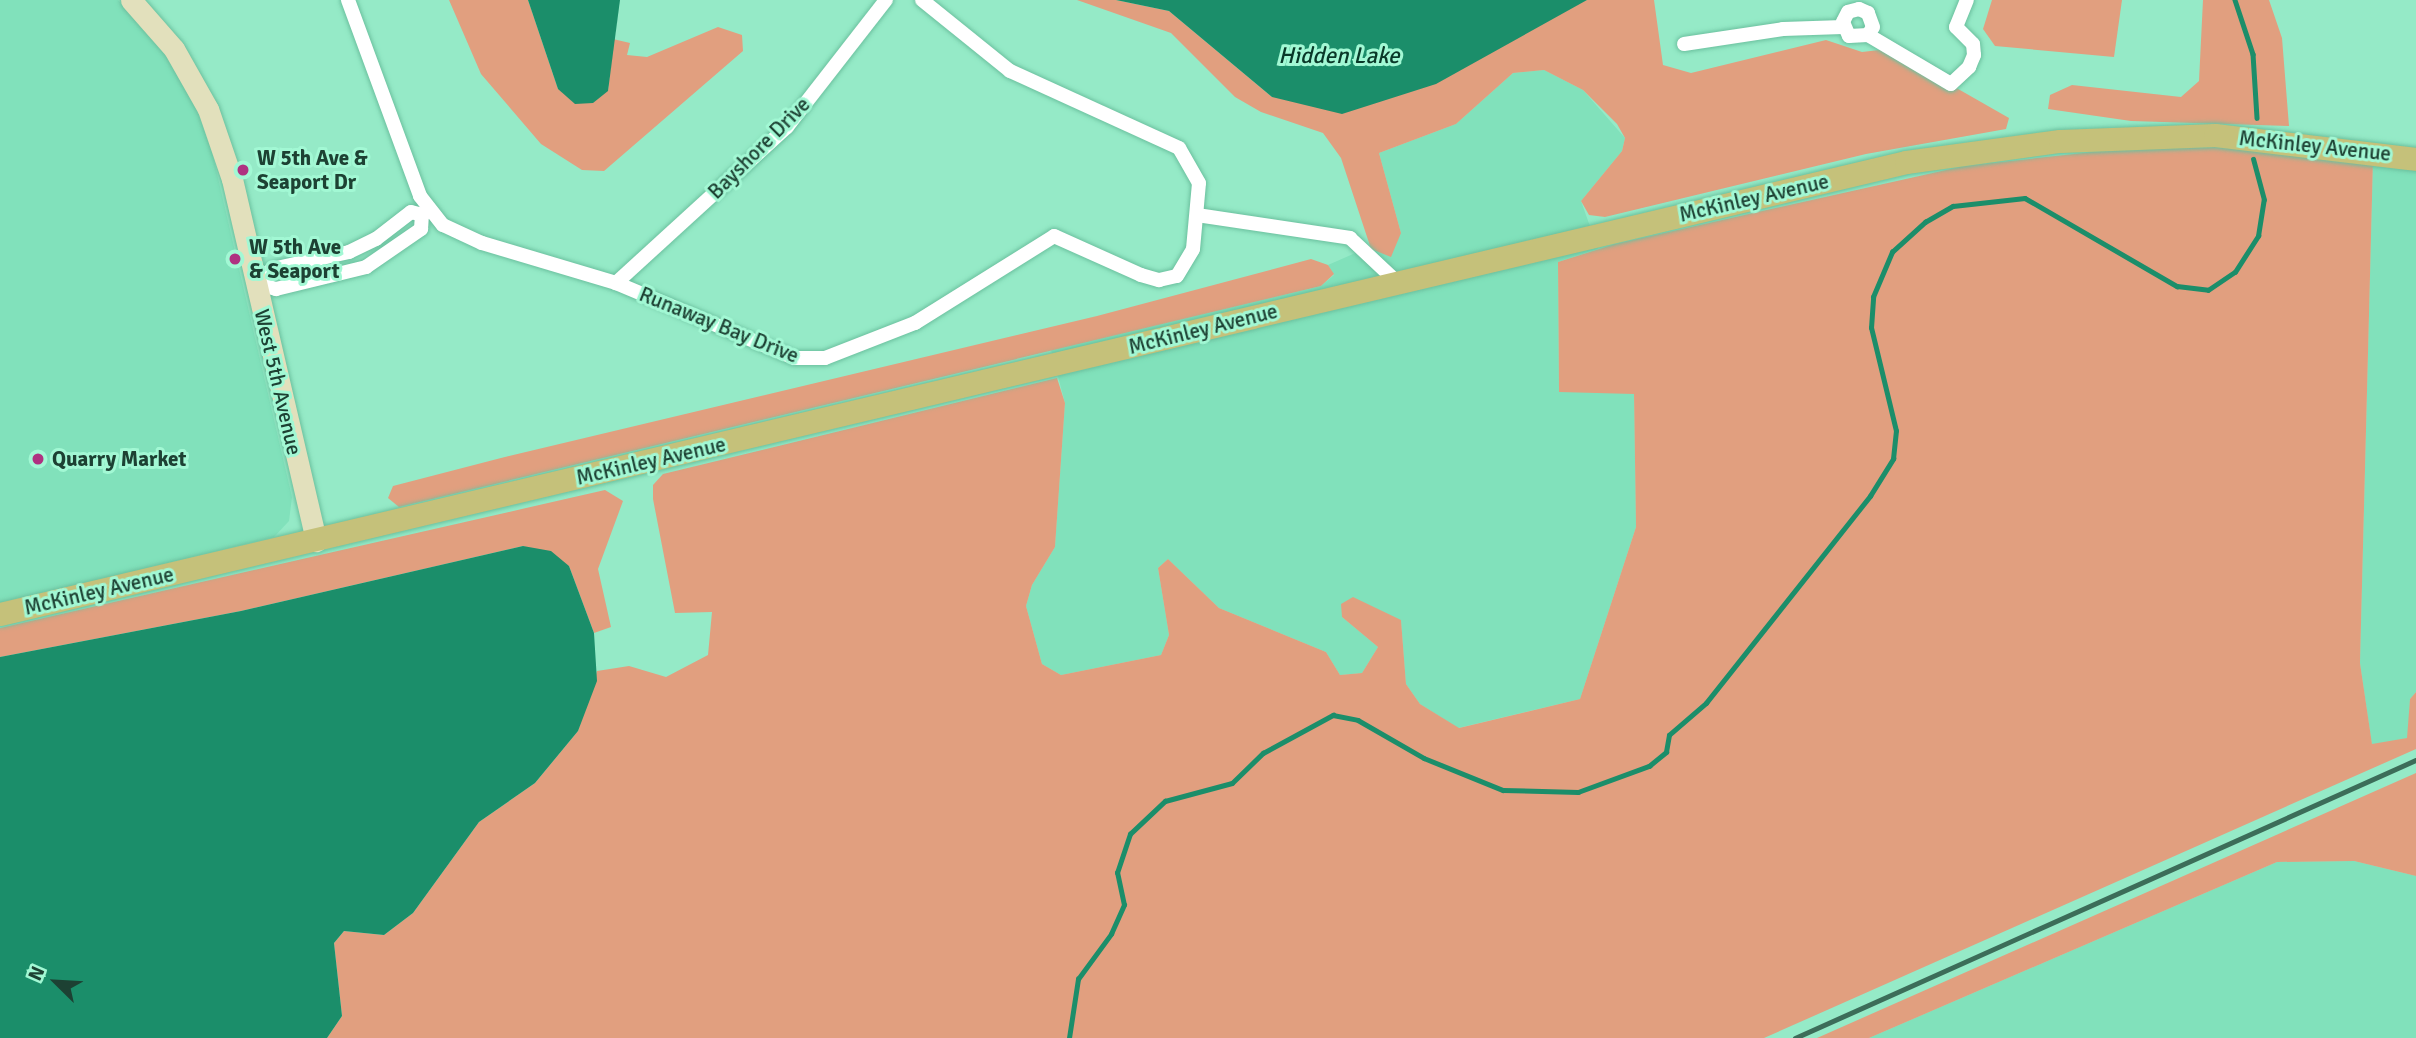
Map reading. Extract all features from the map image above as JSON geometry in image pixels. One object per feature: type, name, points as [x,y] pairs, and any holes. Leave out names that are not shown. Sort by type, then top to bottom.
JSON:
[{"type":"main road","name":"West 5th Avenue","points":[[131,0],[174,49],[208,109],[232,178],[316,541]]},
{"type":"main road","name":"McKinley Avenue","points":[[0,614],[1906,162],[2060,141],[2215,135],[2416,159]]},
{"type":"street","name":"Runaway Bay Drive","points":[[348,0],[358,17],[426,212],[452,232],[616,283],[810,361],[930,316],[1054,236],[1141,275],[1159,280],[1177,276],[1193,249],[1197,215]]},
{"type":"street","name":"Bayshore Drive","points":[[616,283],[787,127],[886,0]]},
{"type":"street","points":[[922,0],[1010,71],[1179,148],[1199,183],[1197,215],[1350,238],[1398,283]]},
{"type":"street","points":[[1843,27],[1853,38],[1868,36],[1951,84],[1969,67],[1974,55],[1973,44],[1956,27],[1967,0]]},
{"type":"street","points":[[1843,27],[1848,12],[1866,5],[1873,22],[1868,36]]},
{"type":"street","points":[[1684,44],[1771,30],[1843,27]]},
{"type":"street","points":[[411,212],[426,212],[421,229],[366,267],[276,289],[256,283],[272,269],[349,252],[376,239],[411,212]]},
{"type":"shaded area","points":[[0,0],[118,0],[159,46],[192,97],[212,152],[292,497],[289,521],[274,537],[0,604]]},
{"type":"shaded area","points":[[449,0],[528,0],[558,89],[608,91],[613,39],[630,43],[627,55],[647,57],[718,27],[742,35],[743,51],[604,171],[582,170],[541,144],[481,74]]},
{"type":"shaded area","points":[[1077,0],[1116,0],[1169,11],[1272,97],[1587,0],[1654,0],[1663,65],[1691,73],[1826,40],[1862,52],[1888,49],[2009,118],[2006,129],[1866,154],[1605,217],[1589,215],[1581,201],[1622,151],[1625,138],[1617,124],[1583,90],[1544,70],[1513,73],[1456,124],[1379,153],[1401,233],[1391,257],[1371,249],[1341,158],[1323,133],[1261,112],[1235,97],[1171,33]]},
{"type":"shaded area","points":[[1992,0],[2122,0],[2114,57],[1995,46],[1983,29]]},
{"type":"shaded area","points":[[2203,0],[2269,0],[2282,38],[2289,126],[2131,121],[2048,109],[2050,95],[2072,85],[2181,97],[2199,81]]},
{"type":"shaded area","points":[[1544,70],[1583,90],[1625,138],[1622,151],[1581,201],[1598,249],[1558,262],[1559,391],[1634,393],[1636,527],[1580,699],[1458,728],[1420,704],[1406,684],[1401,620],[1342,617],[1378,647],[1362,673],[1340,675],[1326,652],[1219,608],[1168,559],[1158,568],[1169,635],[1161,655],[1061,675],[1042,664],[1026,606],[1032,585],[1055,547],[1065,403],[1051,350],[1321,286],[1334,275],[1328,265],[1401,233],[1379,153],[1456,124],[1513,73]]},
{"type":"shaded area","points":[[2215,147],[2373,160],[2360,663],[2372,744],[2407,738],[2410,699],[2416,692],[2416,749],[1764,1038],[327,1038],[342,1016],[334,943],[344,931],[384,935],[413,913],[479,822],[535,783],[578,731],[597,671],[629,666],[666,677],[708,655],[712,612],[675,613],[653,499],[653,485],[663,474],[1057,378],[1065,403],[1055,547],[1032,585],[1026,606],[1042,664],[1061,675],[1161,655],[1169,635],[1158,568],[1168,559],[1219,608],[1326,652],[1340,675],[1362,673],[1378,647],[1342,617],[1341,604],[1353,597],[1401,620],[1406,684],[1420,704],[1459,728],[1580,699],[1636,527],[1634,394],[1559,392],[1558,262],[1615,244],[1964,166],[2111,150]]},
{"type":"shaded area","points":[[2416,156],[2416,692],[2410,699],[2408,738],[2372,745],[2360,663],[2373,160]]},
{"type":"shaded area","points":[[1311,259],[1328,265],[1334,274],[1321,286],[399,507],[388,498],[393,486],[501,458],[1097,316]]},
{"type":"shaded area","points":[[605,490],[623,501],[598,569],[611,627],[594,633],[569,566],[523,546],[241,611],[0,657],[0,628]]},
{"type":"shaded area","points":[[2416,773],[2416,876],[2354,861],[2277,862],[1869,1038],[1817,1038]]},
{"type":"shaded area","points":[[2354,861],[2416,876],[2416,1038],[1869,1038],[2277,862]]},
{"type":"water","points":[[528,0],[620,0],[608,91],[593,103],[575,104],[558,89]]},
{"type":"water","name":"Hidden Lake","points":[[1116,0],[1587,0],[1436,84],[1342,114],[1272,97],[1169,11]]},
{"type":"water","points":[[523,546],[551,551],[569,566],[594,633],[597,681],[578,731],[535,783],[479,822],[413,913],[384,935],[344,931],[334,943],[342,1016],[327,1038],[0,1038],[0,657],[241,611]]},
{"type":"waterway","points":[[2235,0],[2253,54],[2257,118]]},
{"type":"waterway","points":[[1069,1038],[1078,979],[1111,934],[1124,905],[1117,873],[1130,834],[1165,801],[1232,783],[1263,753],[1333,715],[1358,720],[1424,758],[1503,790],[1578,792],[1649,766],[1666,752],[1669,735],[1706,703],[1870,496],[1893,459],[1896,431],[1871,328],[1873,297],[1892,252],[1925,222],[1953,206],[2025,198],[2177,286],[2208,290],[2235,272],[2258,236],[2264,200],[2253,159]]},
{"type":"railway","points":[[1795,1038],[2416,760]]},
{"type":"place","name":"W 5th Ave & Seaport Dr","points":[[243,170]]},
{"type":"place","name":"W 5th Ave & Seaport","points":[[235,259]]},
{"type":"place","name":"Quarry Market","points":[[38,459]]}]
